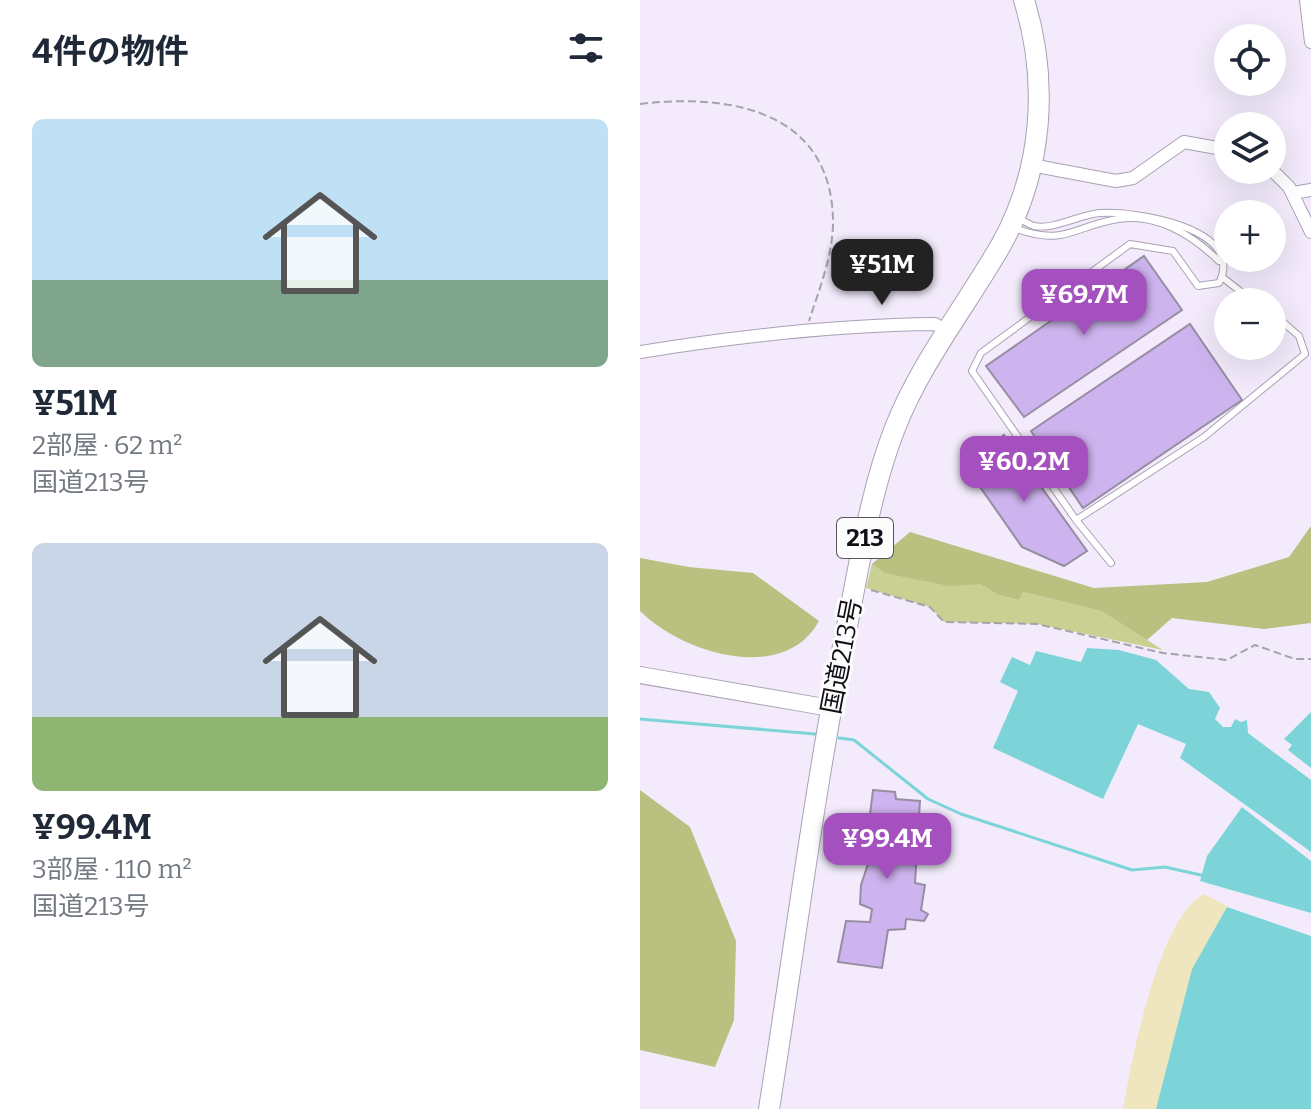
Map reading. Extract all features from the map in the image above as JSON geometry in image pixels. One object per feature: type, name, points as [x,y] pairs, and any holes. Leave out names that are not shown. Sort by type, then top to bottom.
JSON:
[{"type":"highway","name":"国道213号","points":[[769,1109],[830,708],[877,481],[909,396],[1012,221],[1031,165],[1038,117],[1039,70],[1024,0]]},
{"type":"street","points":[[1306,0],[1311,42]]},
{"type":"street","points":[[1031,165],[1116,181],[1133,178],[1174,145],[1184,142],[1214,147]]},
{"type":"street","points":[[1285,184],[1293,193],[1311,232]]},
{"type":"street","points":[[1293,193],[1311,190]]},
{"type":"street","points":[[640,352],[807,329],[935,324],[946,331]]},
{"type":"street","points":[[640,675],[830,708]]},
{"type":"lane","points":[[1012,221],[1034,226],[1091,214],[1135,213],[1181,224],[1204,236],[1214,246]]},
{"type":"lane","points":[[1012,221],[1032,234],[1055,236],[1110,221],[1133,219],[1188,233],[1214,257]]},
{"type":"lane","points":[[1111,563],[1076,520],[972,371],[981,353],[1130,244],[1173,251],[1198,286],[1214,286],[1222,277],[1222,272]]},
{"type":"lane","points":[[1222,277],[1236,288]]},
{"type":"lane","points":[[1076,520],[1204,437],[1305,354],[1304,344],[1286,325]]},
{"type":"path","points":[[640,104],[671,100],[728,104],[780,121],[795,130],[808,144],[828,190],[833,225],[828,262],[807,329]]},
{"type":"path","points":[[866,588],[930,607],[944,622],[1037,624],[1163,653],[1227,660],[1255,645],[1295,659],[1311,659]]},
{"type":"green space","points":[[1311,526],[1311,623],[1264,629],[1172,618],[1147,640],[1101,611],[1023,592],[1019,600],[998,595],[980,584],[949,586],[884,573],[872,564],[910,532],[1094,588],[1207,582],[1289,557]]},
{"type":"green space","points":[[640,558],[689,567],[753,573],[819,621],[803,641],[782,652],[758,657],[732,656],[706,649],[658,626],[640,611]]},
{"type":"green space","points":[[872,564],[884,573],[980,584],[998,595],[1019,600],[1023,592],[1101,611],[1163,650],[1037,624],[944,622],[930,607],[866,588]]},
{"type":"green space","points":[[640,790],[690,827],[736,941],[734,1020],[715,1067],[640,1050]]},
{"type":"sand","points":[[1204,894],[1240,913],[1168,1109],[1123,1109],[1140,1026],[1161,959],[1173,930],[1188,908]]},
{"type":"water","points":[[1087,648],[1119,650],[1156,660],[1189,689],[1209,692],[1220,708],[1215,719],[1223,727],[1231,727],[1235,719],[1241,722],[1247,720],[1248,733],[1311,780],[1311,852],[1180,758],[1186,744],[1138,724],[1103,799],[993,748],[1018,691],[1000,682],[1012,657],[1030,665],[1036,651],[1081,662]]},
{"type":"water","points":[[1311,712],[1311,768],[1288,750],[1292,745],[1284,739]]},
{"type":"water","points":[[1242,807],[1311,861],[1311,913],[1200,881],[1207,856]]},
{"type":"water","points":[[1227,907],[1311,936],[1311,1109],[1156,1109],[1192,969]]},
{"type":"building","points":[[1144,256],[1182,310],[1024,417],[986,366]]},
{"type":"building","points":[[1190,324],[1242,400],[1083,508],[1031,431]]},
{"type":"building","points":[[1004,435],[1087,551],[1064,566],[1022,547],[964,464]]},
{"type":"building","points":[[873,790],[895,792],[896,799],[920,801],[915,883],[925,885],[921,910],[928,914],[924,921],[906,919],[905,929],[888,930],[882,968],[838,962],[846,921],[870,922],[872,909],[860,904],[861,885],[869,861],[874,860],[875,837],[868,831]]},
{"type":"waterway","points":[[640,719],[815,734]]},
{"type":"waterway","points":[[839,738],[854,740],[928,799],[961,814],[1132,870],[1165,867],[1205,876]]}]
